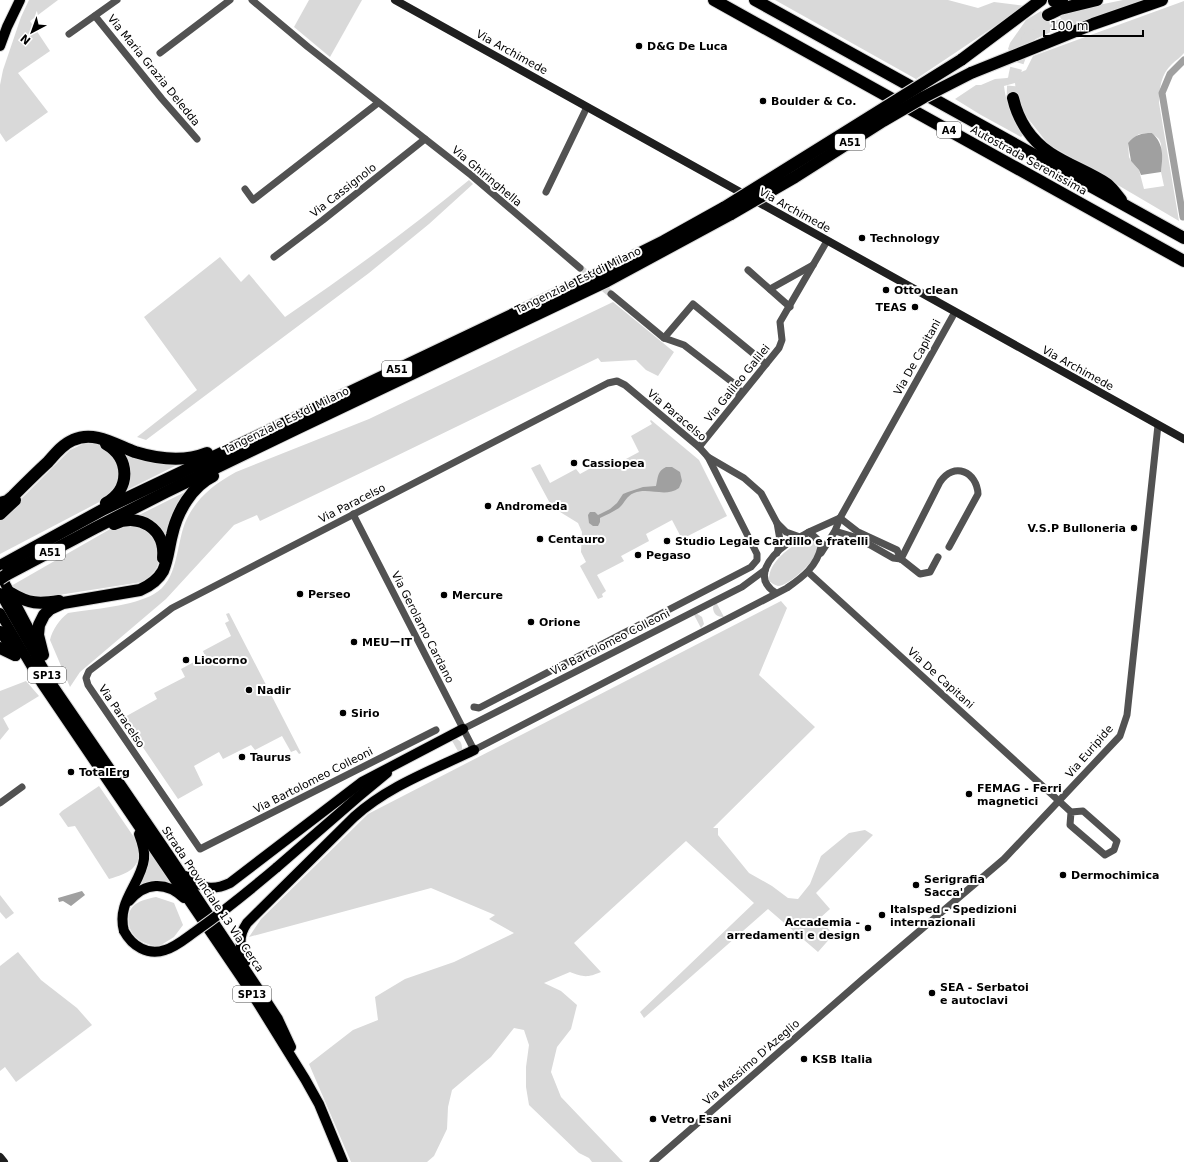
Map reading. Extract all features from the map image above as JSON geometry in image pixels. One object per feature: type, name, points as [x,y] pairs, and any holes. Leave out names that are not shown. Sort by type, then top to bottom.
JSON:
[{"type":"highway","name":"Autostrada Serenissima","points":[[714,0],[1184,261]]},
{"type":"highway","name":"Autostrada Serenissima","points":[[755,0],[1184,238]]},
{"type":"highway","name":"Tangenziale Est di Milano","points":[[728,211],[961,60],[1041,0]]},
{"type":"highway","points":[[1048,15],[1060,9],[1097,0]]},
{"type":"highway","name":"Tangenziale Est di Milano","points":[[1,572],[95,528],[166,492],[260,441],[795,177],[883,121],[924,97],[971,73],[1093,24],[1162,0]]},
{"type":"highway","points":[[1013,98],[1016,110],[1022,122],[1032,136],[1049,152],[1108,185],[1128,207]]},
{"type":"highway","points":[[0,503],[7,501],[13,496],[63,447],[80,437],[95,437],[144,454],[159,458],[176,459],[199,456],[238,439],[260,441]]},
{"type":"highway","points":[[0,514],[69,447],[78,442],[88,440],[106,444],[117,452],[122,461],[124,474],[121,487],[111,500],[76,518],[68,529]]},
{"type":"highway","points":[[43,655],[38,632],[42,618],[47,612],[54,606],[63,603],[135,591],[149,586],[157,579],[163,570],[175,523],[183,507],[192,495],[206,480],[234,465],[260,441]]},
{"type":"highway","name":"Tangenziale Est di Milano","points":[[1,572],[68,529],[104,509],[260,441]]},
{"type":"highway","points":[[5,593],[25,601],[35,603],[49,602],[139,586],[150,580],[157,572],[163,557],[163,545],[157,534],[148,525],[137,520],[128,519],[107,527],[95,528]]},
{"type":"highway","points":[[0,648],[15,655]]},
{"type":"main road","points":[[0,46],[20,0]]},
{"type":"main road","points":[[1,572],[5,593],[43,655],[81,725]]},
{"type":"main road","name":"Strada Provinciale 13 Via Cerca","points":[[5,593],[54,687],[169,855],[276,1016],[305,1079]]},
{"type":"main road","name":"Strada Provinciale 13 Via Cerca","points":[[0,613],[31,666],[62,714],[260,1007],[305,1079]]},
{"type":"main road","points":[[0,631],[32,678],[62,714]]},
{"type":"main road","points":[[169,855],[197,884],[211,888],[225,885],[241,876],[354,787],[463,729]]},
{"type":"main road","points":[[276,1016],[242,952],[240,936],[244,927],[359,813],[403,784],[474,750]]},
{"type":"main road","points":[[134,819],[144,845],[144,860],[124,908],[122,918],[124,931],[130,940],[139,948],[152,952],[166,950],[178,944],[224,911],[401,761]]},
{"type":"main road","points":[[338,815],[377,792],[388,787],[403,784]]},
{"type":"main road","points":[[124,908],[137,892],[149,886],[155,886],[168,888],[176,892],[196,911]]},
{"type":"main road","name":"SP13","points":[[305,1079],[321,1109],[343,1162]]},
{"type":"street","name":"Via Maria Grazia Deledda","points":[[69,34],[117,0]]},
{"type":"street","points":[[160,52],[230,0]]},
{"type":"street","name":"Via Ghiringhella","points":[[252,0],[378,103],[471,175],[580,268]]},
{"type":"street","name":"Via Archimede","points":[[395,0],[1184,439]]},
{"type":"street","name":"Via Maria Grazia Deledda","points":[[95,16],[162,99],[197,139]]},
{"type":"street","points":[[245,189],[253,200],[378,103]]},
{"type":"street","points":[[546,192],[587,107]]},
{"type":"street","name":"Via Cassignolo","points":[[274,257],[425,139]]},
{"type":"street","name":"Via Galileo Galilei","points":[[699,447],[779,348],[782,340],[780,322],[827,241]]},
{"type":"street","points":[[770,289],[814,264]]},
{"type":"street","points":[[748,270],[790,307]]},
{"type":"street","points":[[610,294],[664,338],[684,345],[736,385],[739,390],[739,396]]},
{"type":"street","points":[[664,338],[693,304],[766,364]]},
{"type":"street","name":"Via De Capitani","points":[[819,556],[835,531],[840,518],[955,312]]},
{"type":"street","name":"Via Paracelso","points":[[200,849],[88,686],[86,678],[89,671],[172,608],[353,514],[608,382],[617,381],[625,385],[699,447],[708,457],[757,554],[757,560]]},
{"type":"street","name":"Via Euripide","points":[[863,979],[1004,859],[1120,736],[1128,715],[1158,425]]},
{"type":"street","points":[[708,457],[752,484],[761,493],[776,523],[780,540],[777,554]]},
{"type":"street","points":[[901,559],[940,482],[945,475],[952,471],[958,470],[970,476],[975,481],[978,487],[978,494],[949,547]]},
{"type":"street","name":"Via Gerolamo Cardano","points":[[353,514],[474,750]]},
{"type":"street","points":[[840,518],[858,532],[897,550],[901,559],[920,574],[930,572],[938,557]]},
{"type":"street","name":"Via Bartolomeo Colleoni","points":[[463,729],[742,586],[765,570],[785,546],[809,532],[840,518]]},
{"type":"street","points":[[776,523],[786,532],[800,537]]},
{"type":"street","points":[[835,531],[858,538],[893,558],[901,559]]},
{"type":"street","points":[[474,750],[787,588],[808,572],[819,556],[821,546],[817,539],[809,532]]},
{"type":"street","name":"Via Bartolomeo Colleoni","points":[[474,707],[480,708],[751,567],[757,560]]},
{"type":"street","points":[[765,570],[763,578],[764,582],[776,593]]},
{"type":"street","name":"Via De Capitani","points":[[808,572],[1071,812]]},
{"type":"street","name":"Via Bartolomeo Colleoni","points":[[200,849],[436,730]]},
{"type":"street","points":[[0,803],[22,787]]},
{"type":"street","points":[[1071,812],[1084,812],[1117,841],[1114,850],[1105,855],[1070,825],[1071,812]]},
{"type":"street","name":"Via Massimo D'Azeglio","points":[[653,1162],[863,979]]},
{"type":"street","points":[[0,1157],[4,1162]]},
{"type":"shaded area","points":[[29,0],[58,0],[30,21],[50,51],[18,73],[48,112],[6,142],[0,133],[0,85],[3,70],[21,17]]},
{"type":"shaded area","points":[[309,0],[362,0],[330,57],[294,27]]},
{"type":"shaded area","points":[[775,0],[948,0],[978,8],[994,2],[1025,6],[916,79]]},
{"type":"shaded area","points":[[1123,0],[1154,0],[1068,30],[1053,31],[1010,51],[1008,49],[1010,43],[1026,20],[1041,11],[1049,22],[1057,26],[1058,25],[1050,21],[1061,19],[1060,17],[1052,18],[1069,11]]},
{"type":"shaded area","points":[[1184,1],[1184,53],[1165,72],[1161,82],[1159,98],[1179,221],[1048,144],[1026,116],[1017,101],[1015,83],[1004,86],[1010,112],[1023,135],[1021,137],[955,99],[976,85],[981,85],[995,79],[1007,78],[1026,70],[1033,56]],"holes":[[[1152,133],[1159,139],[1162,158],[1161,172],[1164,186],[1144,189],[1139,170],[1129,157],[1128,143],[1139,134]]]},
{"type":"shaded area","points":[[1152,133],[1159,141],[1161,146],[1161,172],[1141,175],[1139,170],[1131,161],[1128,143],[1138,135]]},
{"type":"shaded area","points":[[469,180],[473,184],[429,224],[369,273],[146,440],[137,437],[197,390],[144,317],[220,257],[241,282],[249,274],[285,317],[378,251]]},
{"type":"shaded area","points":[[613,302],[674,352],[658,376],[646,370],[636,360],[601,362],[598,358],[260,521],[257,515],[234,525],[166,599],[80,672],[70,687],[50,640],[62,618],[68,613],[125,604],[146,598],[162,588],[168,581],[172,572],[182,532],[189,514],[200,499],[220,482],[236,472],[369,419]]},
{"type":"shaded area","points":[[651,420],[699,460],[727,516],[682,539],[672,520],[646,534],[649,541],[621,556],[624,561],[597,575],[606,591],[602,594],[603,597],[598,599],[580,566],[586,562],[581,552],[582,532],[578,523],[552,507],[531,468],[540,464],[550,483],[576,469],[580,474],[607,459],[611,467],[639,452],[631,436],[652,424],[650,421]]},
{"type":"shaded area","points":[[92,443],[104,446],[119,465],[118,482],[107,498],[0,554],[0,520],[70,450],[83,444]]},
{"type":"shaded area","points":[[122,451],[177,465],[127,490],[129,478]]},
{"type":"shaded area","points":[[666,467],[672,467],[680,472],[682,481],[679,488],[668,492],[640,491],[634,493],[629,496],[619,508],[600,518],[598,526],[593,526],[589,523],[588,515],[590,512],[595,512],[598,515],[610,509],[617,503],[623,494],[643,487],[656,486],[659,473]]},
{"type":"shaded area","points":[[193,488],[167,536],[143,516],[139,515]]},
{"type":"shaded area","points":[[140,524],[157,539],[160,559],[156,569],[142,582],[46,597],[27,594],[11,586],[112,528]]},
{"type":"shaded area","points":[[807,537],[812,538],[818,546],[815,557],[794,578],[783,585],[774,585],[769,581],[772,567],[776,561],[794,545]]},
{"type":"shaded area","points":[[781,601],[787,608],[759,675],[815,727],[713,828],[718,828],[718,835],[749,873],[772,886],[788,898],[798,899],[810,884],[821,856],[849,833],[865,830],[873,835],[816,893],[830,909],[820,918],[833,935],[818,952],[768,909],[644,1018],[640,1012],[754,903],[686,841],[574,943],[601,972],[585,976],[570,972],[544,983],[561,991],[577,1005],[571,1029],[557,1047],[551,1072],[561,1097],[623,1162],[592,1162],[589,1158],[579,1153],[529,1105],[526,1087],[526,1067],[529,1045],[524,1030],[514,1028],[491,1057],[452,1090],[448,1107],[447,1129],[434,1156],[427,1162],[351,1162],[309,1064],[353,1030],[378,1020],[375,997],[405,979],[454,962],[514,933],[489,919],[495,915],[431,888],[249,937],[261,919],[368,814]]},
{"type":"shaded area","points":[[716,602],[724,617],[717,616],[715,613],[713,607]]},
{"type":"shaded area","points":[[229,613],[301,753],[299,754],[296,750],[291,752],[282,736],[255,750],[251,745],[223,759],[219,752],[194,766],[203,785],[178,799],[123,718],[157,699],[154,693],[185,677],[181,669],[205,656],[203,651],[231,636],[225,623],[229,621],[226,614]]},
{"type":"shaded area","points":[[693,613],[696,613],[702,617],[704,624],[701,628]]},
{"type":"shaded area","points":[[26,681],[39,696],[3,718],[9,729],[0,740],[0,691]]},
{"type":"shaded area","points":[[455,738],[460,741],[461,744],[462,750],[459,753],[451,739]]},
{"type":"shaded area","points":[[99,786],[140,846],[138,860],[132,869],[122,875],[109,879],[75,826],[68,827],[59,814]]},
{"type":"shaded area","points":[[148,847],[176,888],[137,890]]},
{"type":"shaded area","points":[[82,891],[85,895],[71,906],[63,901],[59,902],[58,898]]},
{"type":"shaded area","points":[[0,895],[14,913],[6,919],[0,912]]},
{"type":"shaded area","points":[[156,897],[174,903],[183,925],[174,937],[158,947],[142,942],[134,936],[129,925],[130,911],[132,907],[140,902]]},
{"type":"shaded area","points":[[18,952],[41,980],[77,1008],[92,1025],[16,1082],[5,1067],[0,1071],[0,966]]},
{"type":"waterway","points":[[1183,217],[1162,93],[1170,74],[1184,60]]},
{"type":"tunnel","points":[[1013,98],[1013,87],[1017,64],[1022,52],[1033,31],[1048,15]]},
{"type":"tunnel","points":[[580,268],[611,294]]},
{"type":"place","name":"D&G De Luca","points":[[639,46]]},
{"type":"place","name":"Boulder & Co.","points":[[763,101]]},
{"type":"place","name":"Technology","points":[[862,238]]},
{"type":"place","name":"Otto clean","points":[[886,290]]},
{"type":"place","name":"TEAS","points":[[915,307]]},
{"type":"place","name":"Cassiopea","points":[[574,463]]},
{"type":"place","name":"Andromeda","points":[[488,506]]},
{"type":"place","name":"V.S.P Bulloneria","points":[[1134,528]]},
{"type":"place","name":"Centauro","points":[[540,539]]},
{"type":"place","name":"Studio Legale Cardillo e fratelli","points":[[667,541]]},
{"type":"place","name":"Pegaso","points":[[638,555]]},
{"type":"place","name":"Perseo","points":[[300,594]]},
{"type":"place","name":"Mercure","points":[[444,595]]},
{"type":"place","name":"Orione","points":[[531,622]]},
{"type":"place","name":"MEUーIT","points":[[354,642]]},
{"type":"place","name":"Liocorno","points":[[186,660]]},
{"type":"place","name":"Nadir","points":[[249,690]]},
{"type":"place","name":"Sirio","points":[[343,713]]},
{"type":"place","name":"Taurus","points":[[242,757]]},
{"type":"place","name":"TotalErg","points":[[71,772]]},
{"type":"place","name":"FEMAG - Ferri magnetici","points":[[969,794]]},
{"type":"place","name":"Dermochimica","points":[[1063,875]]},
{"type":"place","name":"Serigrafia Sacca'","points":[[916,885]]},
{"type":"place","name":"Italsped - Spedizioni internazionali","points":[[882,915]]},
{"type":"place","name":"Accademia - arredamenti e design","points":[[868,928]]},
{"type":"place","name":"SEA - Serbatoi e autoclavi","points":[[932,993]]},
{"type":"place","name":"KSB Italia","points":[[804,1059]]},
{"type":"place","name":"Vetro Esani","points":[[653,1119]]}]
